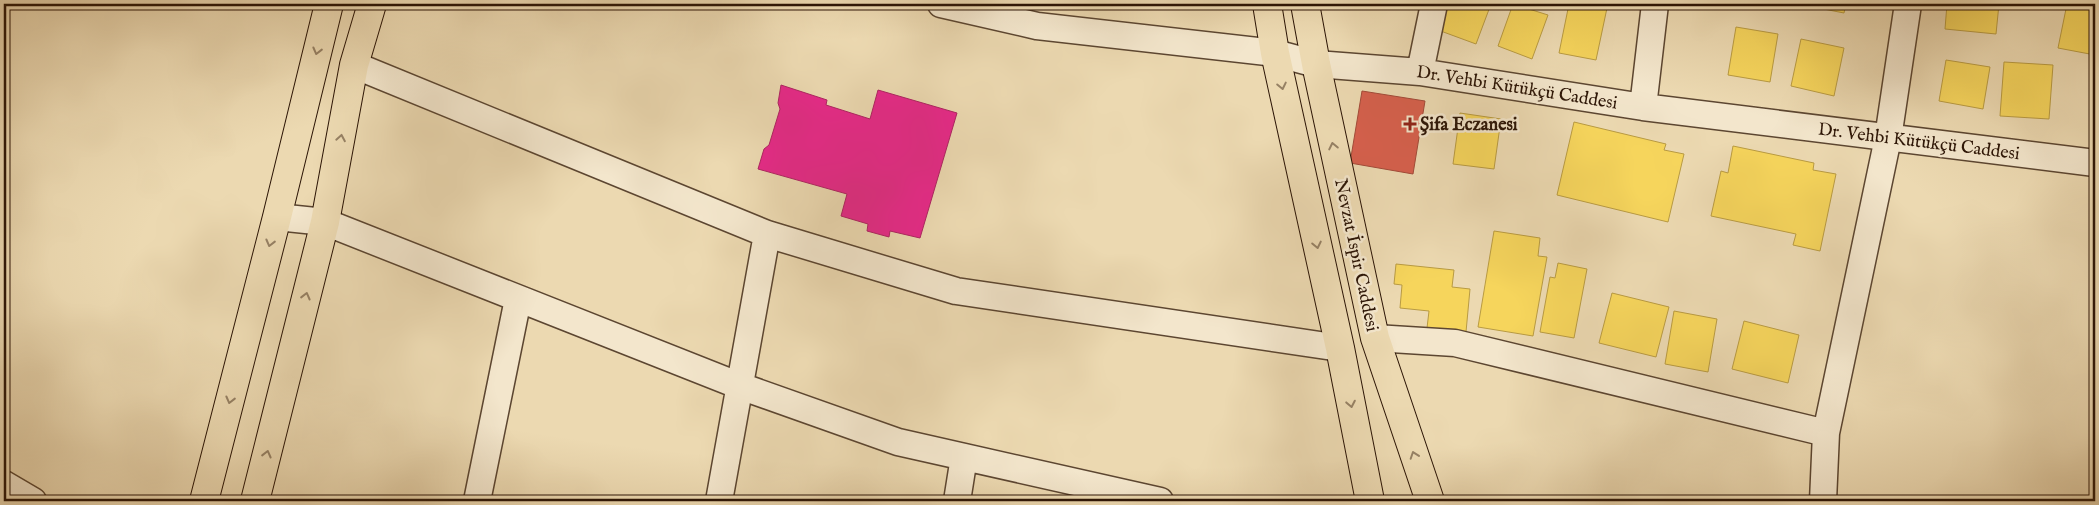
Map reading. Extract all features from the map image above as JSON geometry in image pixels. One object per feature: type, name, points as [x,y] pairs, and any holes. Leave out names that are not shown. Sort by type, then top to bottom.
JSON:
[{"type":"main road","points":[[204,501],[277,217],[328,4]]},
{"type":"main road","points":[[255,501],[325,222],[354,65],[372,4]]},
{"type":"main road","name":"Nevzat İspir Caddesi","points":[[1267,4],[1275,53],[1340,348],[1370,501]]},
{"type":"main road","name":"Nevzat İspir Caddesi","points":[[1305,4],[1316,64],[1375,338],[1430,501]]},
{"type":"street","name":"Dr. Vehbi Kütükçü Caddesi","points":[[941,4],[1037,26],[1275,53],[1316,64],[1420,72],[1643,107],[2095,163]]},
{"type":"street","points":[[1420,72],[1434,4]]},
{"type":"street","points":[[1643,107],[1655,4]]},
{"type":"street","points":[[1823,501],[1826,433],[1888,138],[1908,4]]},
{"type":"street","points":[[354,65],[767,234],[956,291],[1340,348]]},
{"type":"street","points":[[277,217],[325,222],[740,386],[898,442],[1160,501]]},
{"type":"street","points":[[719,501],[767,234]]},
{"type":"street","points":[[477,501],[518,299]]},
{"type":"street","points":[[1375,338],[1455,343],[1826,433]]},
{"type":"street","points":[[957,501],[964,457]]},
{"type":"street","points":[[4,484],[33,501]]},
{"type":"building: Konut","points":[[1448,4],[1491,4],[1476,44],[1438,30]]},
{"type":"building: Konut","points":[[1513,4],[1548,15],[1532,59],[1498,46]]},
{"type":"building: Konut","points":[[1569,4],[1586,4],[1607,8],[1596,60],[1559,53]]},
{"type":"building: Konut","points":[[1798,4],[1846,4],[1844,13]]},
{"type":"building: Konut","points":[[1947,4],[1999,4],[1996,34],[1945,29]]},
{"type":"building: Konut","points":[[2067,4],[2095,4],[2095,55],[2058,48]]},
{"type":"building: Konut","points":[[1736,27],[1778,34],[1770,82],[1728,75]]},
{"type":"building: Konut","points":[[1801,39],[1844,48],[1834,96],[1791,86]]},
{"type":"building: Konut","points":[[1946,60],[1990,67],[1983,109],[1939,101]]},
{"type":"building: Konut","points":[[2004,62],[2053,65],[2049,119],[2000,116]]},
{"type":"building: Konut","points":[[1460,113],[1501,119],[1494,169],[1453,164]]},
{"type":"building: Konut","points":[[1574,122],[1666,144],[1664,150],[1684,154],[1668,222],[1557,195]]},
{"type":"building: Konut","points":[[1733,146],[1814,163],[1813,170],[1836,174],[1820,251],[1793,245],[1796,234],[1711,216],[1721,171],[1728,173]]},
{"type":"building: Konut","points":[[1494,231],[1540,238],[1538,256],[1547,257],[1533,336],[1478,327]]},
{"type":"building: Konut","points":[[1558,263],[1587,269],[1574,338],[1540,332],[1550,277],[1555,278]]},
{"type":"building: Konut","points":[[1396,264],[1454,270],[1452,287],[1470,289],[1466,332],[1427,328],[1429,311],[1400,308],[1402,285],[1394,284]]},
{"type":"building: Konut","points":[[1612,293],[1669,307],[1656,357],[1599,343]]},
{"type":"building: Konut","points":[[1674,311],[1717,319],[1708,372],[1665,364]]},
{"type":"building: Konut","points":[[1744,321],[1799,335],[1788,383],[1732,369]]},
{"type":"building: Ticaret","points":[[1362,91],[1425,101],[1413,174],[1350,163]]},
{"type":"building: Sağlık","points":[[781,85],[827,100],[826,105],[870,119],[878,90],[957,113],[920,238],[890,231],[889,237],[867,231],[868,224],[841,216],[847,194],[758,169],[764,149],[769,145],[780,109],[778,103]]},
{"type":"place","name":"Şifa Eczanesi","points":[[1410,124]]}]
